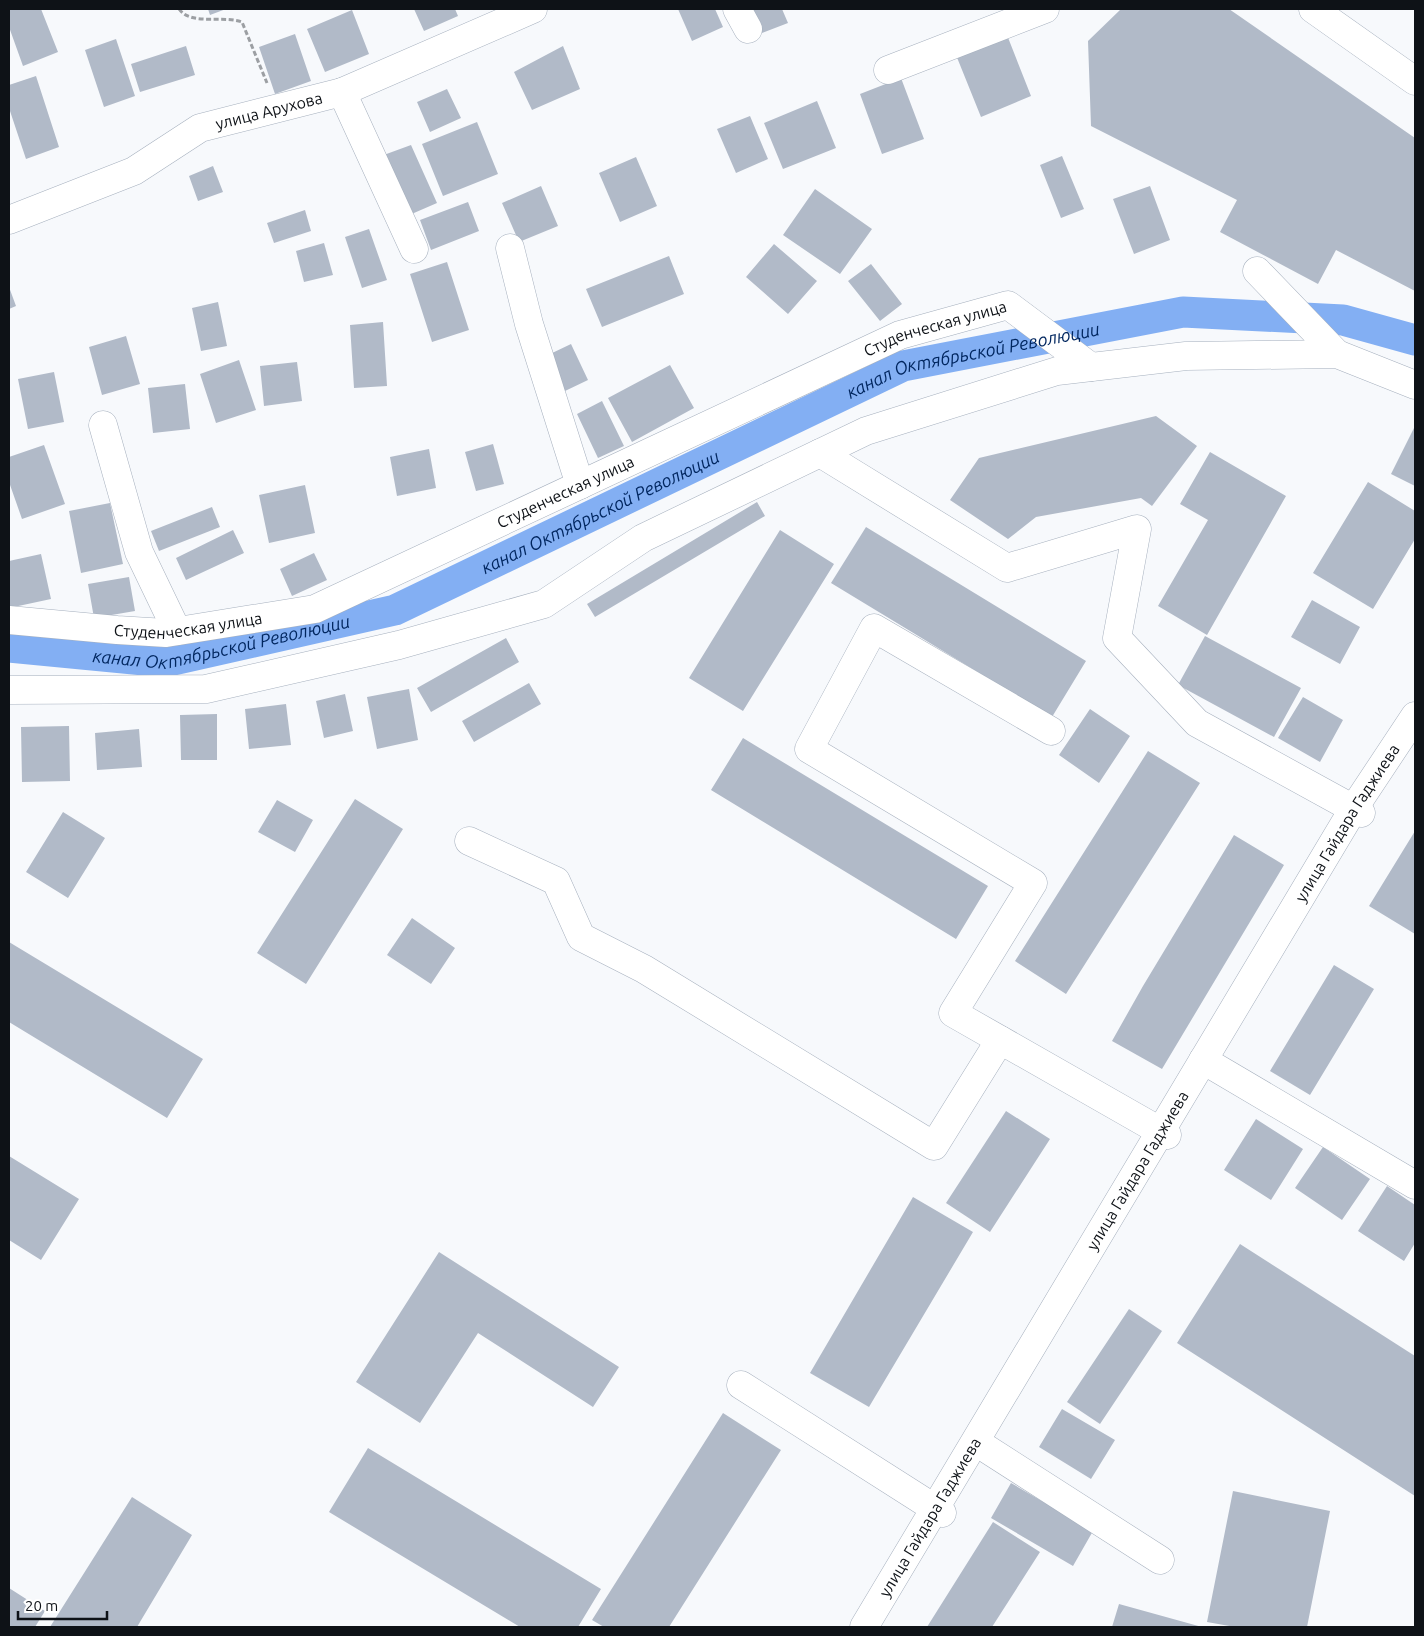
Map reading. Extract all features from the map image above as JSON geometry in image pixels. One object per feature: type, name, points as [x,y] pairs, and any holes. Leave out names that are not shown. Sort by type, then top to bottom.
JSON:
[{"type":"street","name":"улица Арухова","points":[[9,220],[134,171],[200,128],[342,92],[533,9]]},
{"type":"street","points":[[888,70],[1045,9]]},
{"type":"street","points":[[1313,9],[1415,81]]},
{"type":"street","points":[[342,92],[414,249]]},
{"type":"street","points":[[510,248],[529,324],[580,485]]},
{"type":"street","points":[[1257,272],[1337,354]]},
{"type":"street","name":"Студенческая улица","points":[[9,620],[166,633],[315,609],[900,335],[1008,305],[1091,367]]},
{"type":"street","points":[[9,690],[206,689],[398,645],[544,604],[643,538],[866,431],[1057,371],[1186,356],[1337,354],[1415,385]]},
{"type":"street","points":[[103,425],[139,552],[177,631]]},
{"type":"street","points":[[820,453],[1007,568],[1137,529],[1117,638],[1197,723],[1358,810]]},
{"type":"street","points":[[1051,731],[874,628],[809,749],[1033,882],[953,1013],[1163,1134]]},
{"type":"street","name":"улица Гайдара Гаджиева","points":[[872,1627],[1206,1061],[1415,716]]},
{"type":"street","name":"улица Гайдара Гаджиева","points":[[1358,810],[1415,730]]},
{"type":"street","points":[[469,841],[556,881],[581,937],[644,969],[934,1146],[1000,1040]]},
{"type":"street","points":[[1206,1061],[1415,1185]]},
{"type":"street","points":[[741,1385],[939,1511]]},
{"type":"street","points":[[979,1444],[1160,1560]]},
{"type":"street","name":"улица Гайдара Гаджиева","points":[[864,1627],[939,1511]]},
{"type":"path","points":[[179,9],[183,14],[192,18],[234,19],[242,22],[277,109]]},
{"type":"building","points":[[9,9],[41,9],[58,52],[23,66],[9,27]]},
{"type":"building","points":[[208,9],[226,9],[210,15]]},
{"type":"building","points":[[414,9],[455,9],[458,16],[424,31]]},
{"type":"building","points":[[678,9],[715,9],[723,27],[692,41]]},
{"type":"building","points":[[752,9],[782,9],[788,23],[762,33]]},
{"type":"building","points":[[1121,9],[1229,9],[1415,138],[1415,291],[1336,250],[1318,284],[1220,232],[1237,200],[1091,126],[1088,41]]},
{"type":"building","points":[[352,10],[369,54],[325,72],[307,29]]},
{"type":"building","points":[[295,34],[311,81],[275,94],[259,47]]},
{"type":"building","points":[[1007,35],[1031,96],[981,117],[956,55]]},
{"type":"building","points":[[116,39],[135,96],[104,107],[85,50]]},
{"type":"building","points":[[186,46],[195,75],[140,92],[131,64]]},
{"type":"building","points":[[563,46],[580,89],[532,110],[514,72]]},
{"type":"building","points":[[36,76],[59,147],[26,159],[9,108],[9,85]]},
{"type":"building","points":[[901,78],[924,139],[882,154],[860,94]]},
{"type":"building","points":[[447,89],[461,118],[430,132],[417,102]]},
{"type":"building","points":[[817,101],[836,148],[783,169],[764,123]]},
{"type":"building","points":[[750,116],[768,159],[736,173],[717,129]]},
{"type":"building","points":[[477,122],[498,174],[443,196],[422,144]]},
{"type":"building","points":[[411,145],[437,203],[407,216],[381,156]]},
{"type":"building","points":[[1062,156],[1084,209],[1061,218],[1040,165]]},
{"type":"building","points":[[636,157],[657,206],[620,222],[599,173]]},
{"type":"building","points":[[213,166],[223,192],[198,201],[189,176]]},
{"type":"building","points":[[541,186],[558,226],[519,242],[502,203]]},
{"type":"building","points":[[1150,186],[1170,240],[1134,254],[1113,199]]},
{"type":"building","points":[[815,189],[872,229],[840,274],[783,235]]},
{"type":"building","points":[[468,202],[479,231],[431,250],[420,220]]},
{"type":"building","points":[[305,210],[311,231],[274,243],[267,223]]},
{"type":"building","points":[[369,229],[387,280],[362,288],[345,237]]},
{"type":"building","points":[[324,243],[333,275],[304,282],[296,251]]},
{"type":"building","points":[[774,244],[817,281],[788,314],[746,277]]},
{"type":"building","points":[[669,256],[684,294],[602,327],[586,289]]},
{"type":"building","points":[[447,262],[469,330],[432,342],[410,274]]},
{"type":"building","points":[[871,264],[902,304],[880,321],[848,281]]},
{"type":"building","points":[[9,287],[16,306],[9,309]]},
{"type":"building","points":[[218,302],[227,346],[201,351],[192,308]]},
{"type":"building","points":[[383,322],[387,386],[354,388],[350,325]]},
{"type":"building","points":[[126,336],[140,384],[102,395],[89,347]]},
{"type":"building","points":[[571,344],[588,380],[565,391],[548,355]]},
{"type":"building","points":[[239,360],[256,410],[216,423],[200,374]]},
{"type":"building","points":[[297,362],[302,401],[264,406],[260,366]]},
{"type":"building","points":[[670,365],[694,408],[632,442],[608,398]]},
{"type":"building","points":[[54,372],[64,422],[28,429],[18,379]]},
{"type":"building","points":[[185,384],[190,429],[153,433],[148,388]]},
{"type":"building","points":[[602,401],[624,446],[598,458],[577,414]]},
{"type":"building","points":[[1156,416],[1197,446],[1152,506],[1141,498],[1036,517],[1008,539],[950,500],[979,458]]},
{"type":"building","points":[[1415,426],[1415,486],[1391,474]]},
{"type":"building","points":[[493,444],[504,484],[476,491],[465,452]]},
{"type":"building","points":[[44,445],[65,504],[22,519],[9,482],[9,457]]},
{"type":"building","points":[[429,449],[436,488],[397,496],[390,457]]},
{"type":"building","points":[[1210,452],[1286,496],[1207,635],[1158,606],[1208,520],[1180,504]]},
{"type":"building","points":[[1368,482],[1415,511],[1415,539],[1373,609],[1313,573]]},
{"type":"building","points":[[305,485],[315,533],[269,543],[259,495]]},
{"type":"building","points":[[757,502],[765,516],[595,617],[587,604]]},
{"type":"building","points":[[110,503],[123,564],[81,573],[69,511]]},
{"type":"building","points":[[212,507],[220,527],[159,551],[151,531]]},
{"type":"building","points":[[866,527],[1086,661],[1052,717],[831,583]]},
{"type":"building","points":[[233,530],[244,553],[186,580],[176,558]]},
{"type":"building","points":[[780,530],[834,564],[743,711],[689,678]]},
{"type":"building","points":[[314,553],[327,580],[292,596],[280,569]]},
{"type":"building","points":[[41,554],[51,599],[9,608],[9,561]]},
{"type":"building","points":[[129,577],[135,611],[94,618],[88,584]]},
{"type":"building","points":[[1312,600],[1360,627],[1340,664],[1291,637]]},
{"type":"building","points":[[1205,636],[1301,688],[1274,737],[1178,685]]},
{"type":"building","points":[[506,638],[519,662],[431,712],[417,688]]},
{"type":"building","points":[[529,683],[541,704],[474,742],[462,721]]},
{"type":"building","points":[[409,689],[418,740],[377,749],[367,697]]},
{"type":"building","points":[[345,694],[353,731],[324,738],[316,701]]},
{"type":"building","points":[[1303,697],[1343,720],[1320,762],[1278,738]]},
{"type":"building","points":[[286,704],[291,745],[249,749],[245,709]]},
{"type":"building","points":[[1090,709],[1130,736],[1099,783],[1059,755]]},
{"type":"building","points":[[217,714],[217,760],[181,760],[180,715]]},
{"type":"building","points":[[69,726],[70,781],[22,782],[21,727]]},
{"type":"building","points":[[139,729],[142,767],[97,770],[95,733]]},
{"type":"building","points":[[743,738],[988,886],[956,939],[711,790]]},
{"type":"building","points":[[1148,751],[1200,783],[1066,994],[1015,961]]},
{"type":"building","points":[[355,799],[403,829],[306,984],[257,953]]},
{"type":"building","points":[[277,800],[313,820],[295,852],[258,832]]},
{"type":"building","points":[[63,812],[105,838],[68,898],[26,872]]},
{"type":"building","points":[[1415,831],[1415,934],[1369,906]]},
{"type":"building","points":[[1234,835],[1284,865],[1162,1069],[1112,1041]]},
{"type":"building","points":[[412,918],[455,948],[431,984],[387,955]]},
{"type":"building","points":[[9,942],[203,1059],[167,1118],[9,1022]]},
{"type":"building","points":[[1334,965],[1374,989],[1310,1095],[1270,1071]]},
{"type":"building","points":[[1006,1111],[1050,1139],[990,1232],[946,1203]]},
{"type":"building","points":[[1256,1119],[1303,1149],[1271,1200],[1224,1170]]},
{"type":"building","points":[[1323,1147],[1370,1179],[1342,1220],[1295,1188]]},
{"type":"building","points":[[9,1156],[79,1199],[41,1260],[9,1240]]},
{"type":"building","points":[[1387,1186],[1415,1205],[1415,1243],[1404,1261],[1358,1231]]},
{"type":"building","points":[[913,1197],[973,1232],[869,1407],[810,1373]]},
{"type":"building","points":[[1240,1244],[1415,1356],[1415,1496],[1177,1343]]},
{"type":"building","points":[[439,1252],[619,1367],[593,1407],[478,1333],[420,1423],[356,1382]]},
{"type":"building","points":[[1129,1309],[1162,1331],[1100,1424],[1067,1402]]},
{"type":"building","points":[[1062,1409],[1115,1440],[1091,1479],[1039,1447]]},
{"type":"building","points":[[723,1413],[781,1450],[669,1627],[604,1627],[592,1620]]},
{"type":"building","points":[[368,1448],[601,1589],[578,1627],[520,1627],[329,1512]]},
{"type":"building","points":[[1011,1483],[1093,1531],[1073,1566],[991,1518]]},
{"type":"building","points":[[1233,1491],[1330,1511],[1307,1627],[1235,1627],[1207,1622]]},
{"type":"building","points":[[132,1497],[192,1535],[137,1627],[50,1627]]},
{"type":"building","points":[[993,1522],[1040,1552],[992,1627],[927,1627]]},
{"type":"building","points":[[9,1588],[45,1611],[35,1627],[9,1627]]},
{"type":"building","points":[[1119,1604],[1202,1627],[1112,1627]]},
{"type":"waterway","name":"канал Октябрьской Революции","points":[[9,647],[165,662],[395,610],[903,366],[1183,312],[1343,320],[1415,340]]}]
